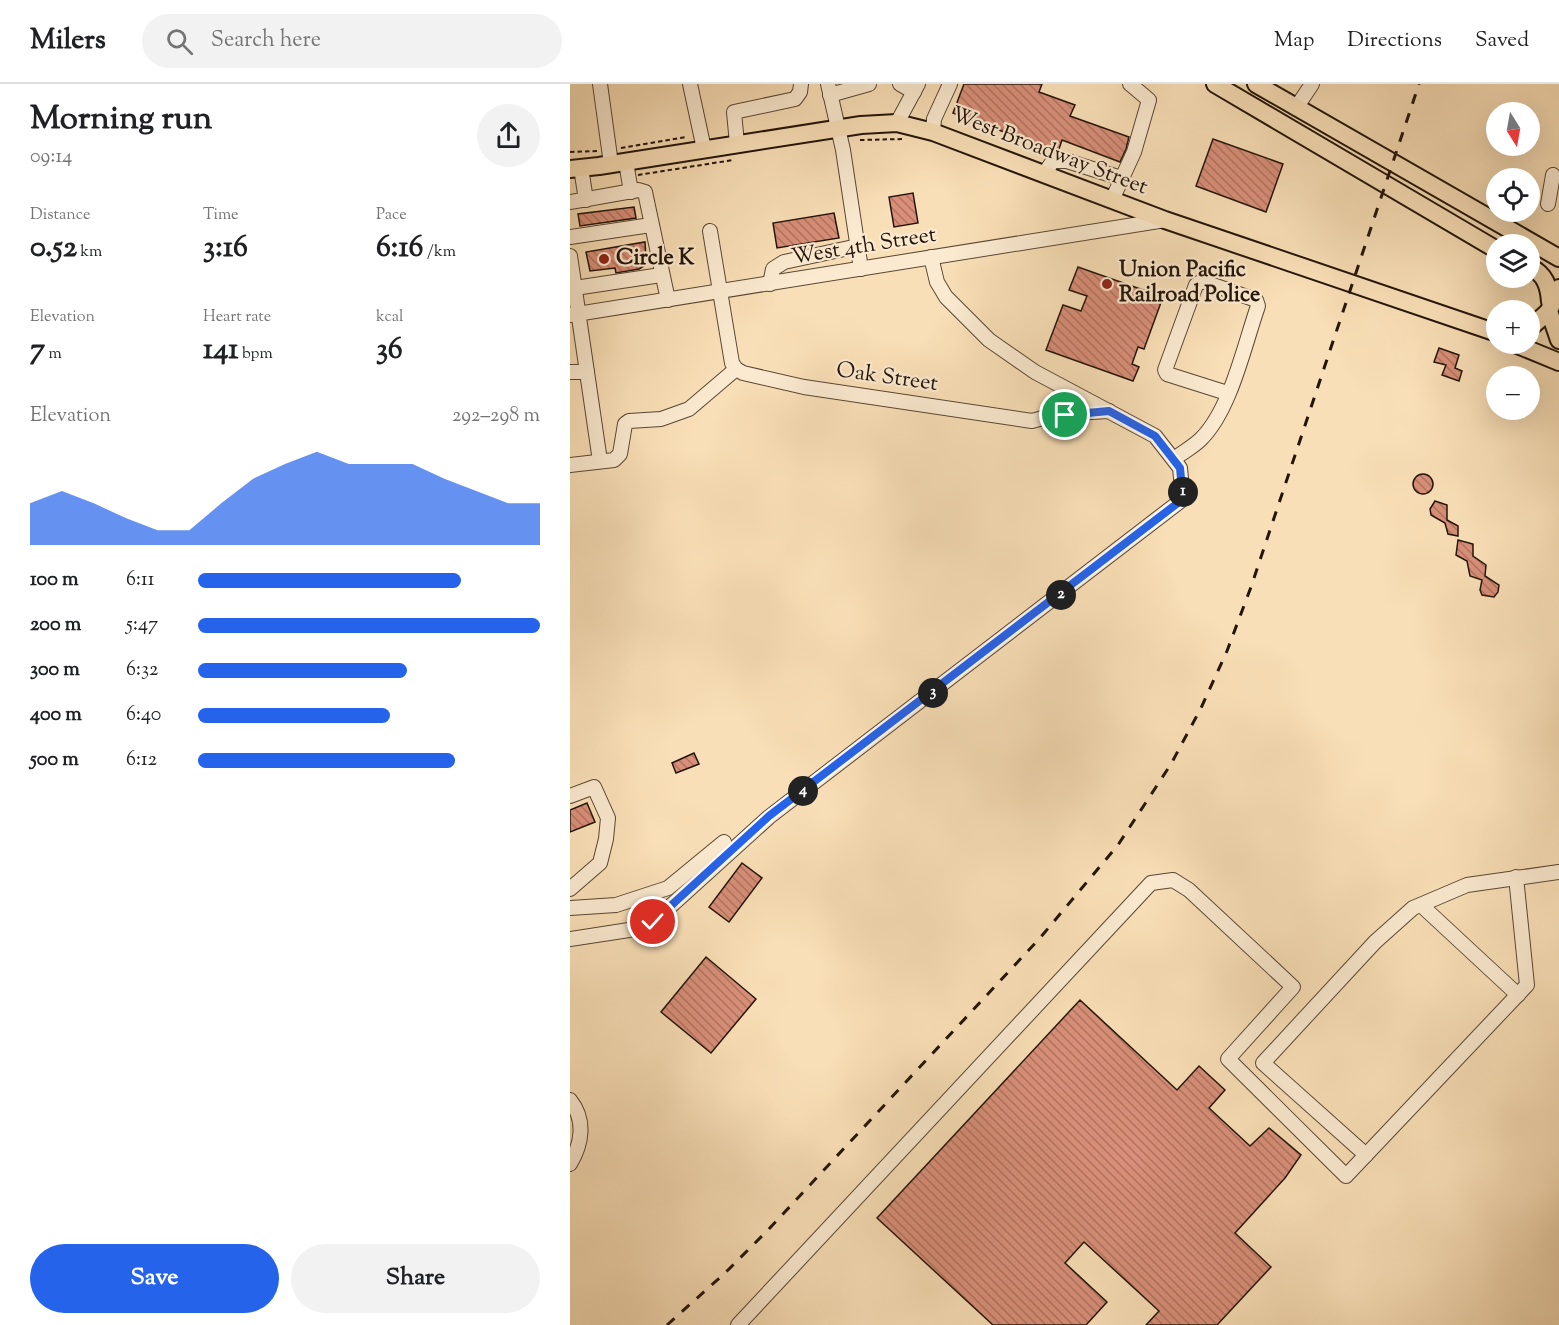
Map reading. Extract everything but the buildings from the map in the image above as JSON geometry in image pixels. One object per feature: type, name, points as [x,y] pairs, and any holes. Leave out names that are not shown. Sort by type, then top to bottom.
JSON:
[{"type":"main road","points":[[1215,84],[1486,244]]},
{"type":"main road","points":[[1256,84],[1559,258]]},
{"type":"main road","name":"West Broadway Street","points":[[576,168],[615,158],[704,149],[837,129],[897,123],[933,132],[1165,220],[1486,329]]},
{"type":"main road","points":[[1540,273],[1547,282],[1553,300],[1559,340]]},
{"type":"main road","points":[[1540,316],[1553,300]]},
{"type":"main road","points":[[1540,346],[1559,348]]},
{"type":"main road","points":[[1539,354],[1559,362]]},
{"type":"street","points":[[600,84],[615,158],[631,192]]},
{"type":"street","points":[[690,84],[704,149]]},
{"type":"street","points":[[737,144],[734,112],[795,99],[798,97],[801,84]]},
{"type":"street","points":[[861,269],[829,90],[869,84]]},
{"type":"street","points":[[897,123],[916,88],[900,84]]},
{"type":"street","points":[[933,132],[934,119],[950,84]]},
{"type":"street","points":[[1112,200],[1120,178],[1134,152],[1149,100],[1130,84]]},
{"type":"street","points":[[1296,108],[1312,84]]},
{"type":"street","points":[[1044,174],[1053,161],[1067,161],[1120,178]]},
{"type":"street","points":[[576,168],[586,200]]},
{"type":"street","points":[[1548,204],[1553,175]]},
{"type":"street","points":[[570,202],[631,192],[645,192],[661,275],[653,285],[661,301]]},
{"type":"street","name":"West 4th Street","points":[[574,314],[1165,220]]},
{"type":"street","points":[[570,237],[651,225]]},
{"type":"street","points":[[570,465],[609,462],[618,458],[625,424],[629,421],[662,419],[689,409],[736,369],[729,346],[710,231]]},
{"type":"street","points":[[770,284],[773,269],[784,262],[858,246]]},
{"type":"street","points":[[570,256],[575,288],[574,314],[587,372],[600,461]]},
{"type":"street","points":[[570,939],[629,930],[653,922],[769,816],[1183,499],[1182,472],[1155,436],[1012,357],[974,327],[941,290],[931,257]]},
{"type":"street","points":[[575,288],[661,275]]},
{"type":"street","points":[[1174,459],[1200,440],[1220,414],[1258,306],[1256,300],[1202,281],[1196,285],[1165,370],[1167,375],[1227,393]]},
{"type":"street","name":"Oak Street","points":[[736,369],[804,387],[1032,421],[1057,414],[1109,411]]},
{"type":"street","points":[[570,372],[587,372]]},
{"type":"street","points":[[1057,414],[1063,387]]},
{"type":"street","points":[[570,796],[594,787],[608,818],[600,862],[570,889]]},
{"type":"street","points":[[570,908],[616,905],[668,888],[724,842]]},
{"type":"street","points":[[1366,1155],[1263,1064],[1375,942],[1397,921],[1421,905],[1467,885],[1552,873]]},
{"type":"street","points":[[738,1325],[1151,883],[1173,880],[1189,890],[1293,987],[1228,1059],[1346,1176],[1527,985],[1516,877]]},
{"type":"street","points":[[1421,905],[1518,995]]},
{"type":"street","points":[[570,1100],[578,1114],[581,1134],[577,1152],[570,1164]]},
{"type":"path","points":[[570,152],[615,158],[686,137]]},
{"type":"railway","points":[[667,1325],[725,1273],[768,1230],[1040,938],[1118,845],[1171,764],[1201,708],[1227,651],[1251,587],[1419,84]]},
{"type":"place","name":"Circle K","points":[[604,259]]},
{"type":"place","name":"Union Pacific Railroad Police","points":[[1107,284]]},
{"type":"route","points":[[653,922],[664,915],[769,816],[919,704],[1183,499],[1182,472],[1155,436],[1109,411],[1065,415]]}]
